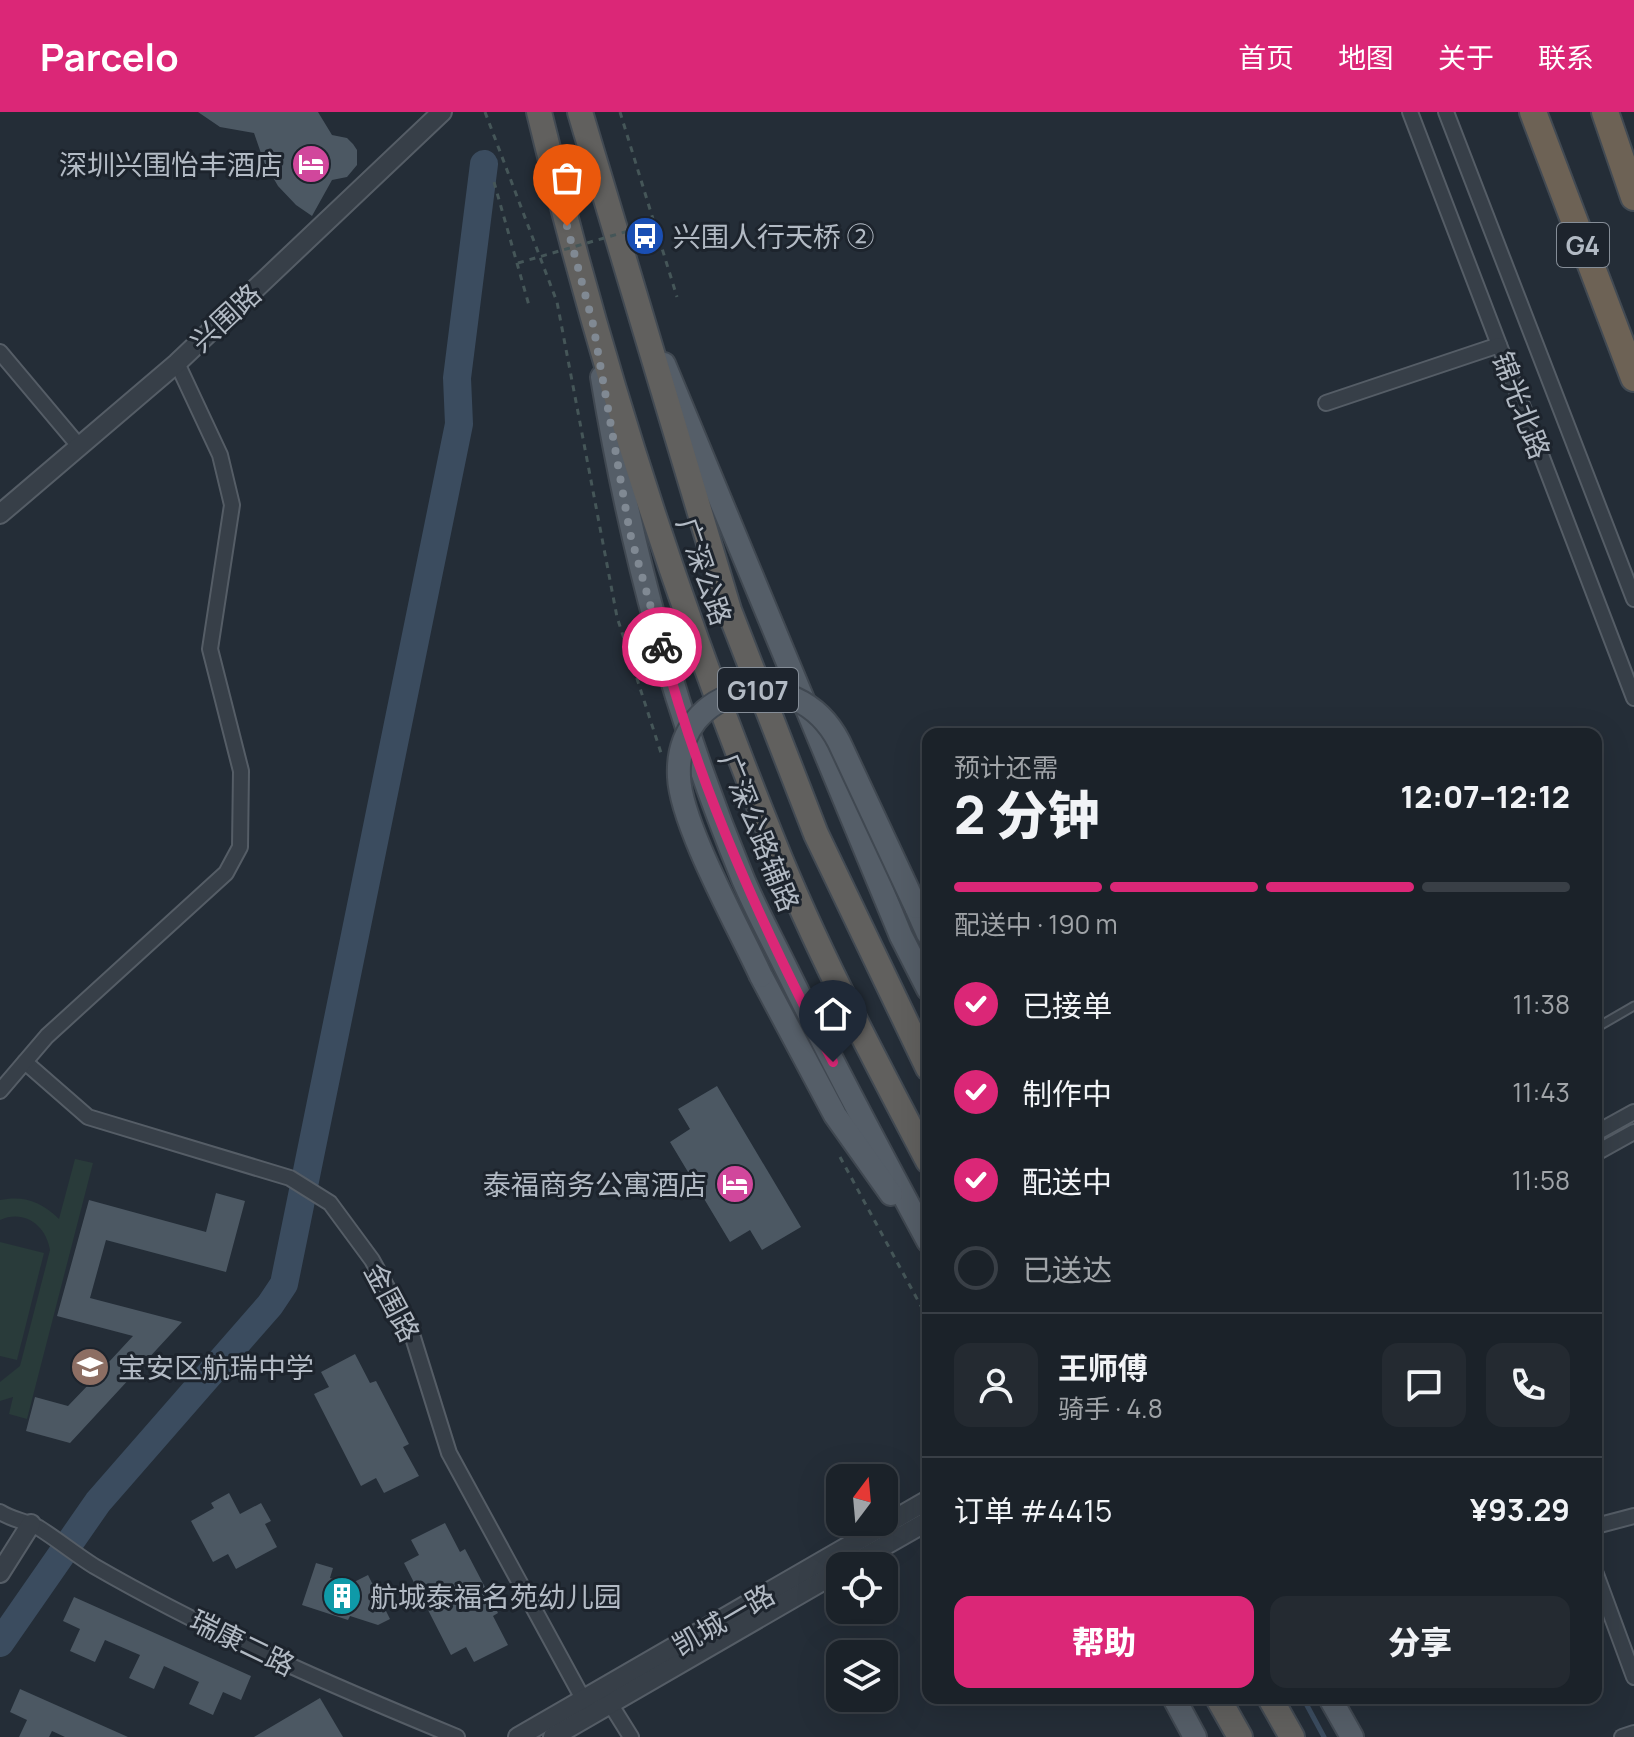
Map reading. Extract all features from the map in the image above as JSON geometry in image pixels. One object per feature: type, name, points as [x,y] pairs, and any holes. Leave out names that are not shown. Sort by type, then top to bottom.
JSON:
[{"type":"highway","name":"广深公路","points":[[539,112],[593,324],[688,617],[774,843],[858,1026],[922,1149]]},
{"type":"highway","name":"广深公路","points":[[580,112],[729,610],[785,762],[850,912],[922,1056]]},
{"type":"highway","name":"G4","points":[[1533,112],[1634,378]]},
{"type":"highway","name":"G4","points":[[1605,112],[1634,197]]},
{"type":"highway","points":[[1221,1704],[1240,1737]]},
{"type":"highway","points":[[1273,1704],[1292,1737]]},
{"type":"main road","points":[[634,295],[711,473],[901,936],[922,977]]},
{"type":"main road","name":"广深公路辅路","points":[[593,324],[630,533],[670,677],[709,794],[744,882],[778,952],[922,1232]]},
{"type":"main road","points":[[922,920],[839,742],[824,718],[788,694],[759,690],[731,696],[706,711],[688,734],[679,762],[680,791],[693,826],[761,976],[835,1115],[922,1236]]},
{"type":"main road","points":[[1177,1704],[1195,1737]]},
{"type":"main road","points":[[1333,1704],[1352,1737]]},
{"type":"street","name":"兴围路","points":[[0,514],[177,363],[442,112]]},
{"type":"street","name":"锦光北路","points":[[1410,112],[1634,698]]},
{"type":"street","name":"锦光北路","points":[[1446,112],[1634,599]]},
{"type":"street","points":[[1326,403],[1499,345]]},
{"type":"street","points":[[0,352],[79,446]]},
{"type":"street","points":[[0,1091],[47,1036],[226,873],[240,847],[241,771],[210,649],[232,505],[220,455],[177,363]]},
{"type":"street","name":"金围路","points":[[25,1062],[88,1117],[279,1174],[299,1182],[330,1203],[372,1260],[411,1331],[449,1453],[587,1707]]},
{"type":"street","points":[[1602,1130],[1634,1112]]},
{"type":"street","points":[[1602,1150],[1634,1132]]},
{"type":"street","name":"凯城一路","points":[[518,1737],[587,1707],[922,1504]]},
{"type":"street","name":"瑞康二路","points":[[0,1512],[34,1526],[92,1564],[270,1657],[457,1737]]},
{"type":"street","points":[[1602,1524],[1634,1516]]},
{"type":"street","points":[[874,1552],[922,1524]]},
{"type":"street","points":[[0,1573],[34,1526]]},
{"type":"street","name":"凯城一路","points":[[606,1696],[826,1578]]},
{"type":"street","points":[[1602,1590],[1634,1677]]},
{"type":"street","points":[[606,1696],[631,1737]]},
{"type":"street","name":"凯城一路","points":[[553,1737],[587,1707]]},
{"type":"street","points":[[1622,1737],[1634,1733]]},
{"type":"lane","points":[[1602,1025],[1634,1006]]},
{"type":"path","points":[[620,112],[677,297]]},
{"type":"path","points":[[494,182],[530,309]]},
{"type":"path","points":[[518,263],[656,223]]},
{"type":"shaded area","points":[[75,1159],[93,1163],[27,1419],[9,1414],[13,1397],[0,1401],[0,1382],[20,1366],[50,1250],[44,1233],[32,1222],[17,1217],[0,1220],[0,1200],[17,1198],[32,1201],[59,1219]]},
{"type":"shaded area","points":[[0,1242],[44,1253],[17,1360],[0,1356]]},
{"type":"building","name":"深圳兴围怡丰酒店","points":[[198,112],[318,112],[332,135],[347,138],[353,144],[357,150],[357,165],[347,177],[332,180],[312,216],[278,186],[264,162],[254,133],[220,127]]},
{"type":"building","name":"泰福商务公寓酒店","points":[[717,1086],[801,1227],[762,1250],[750,1230],[730,1242],[670,1142],[690,1129],[678,1109]]},
{"type":"building","points":[[216,1193],[245,1201],[226,1272],[106,1240],[90,1298],[182,1322],[70,1443],[26,1431],[35,1397],[68,1406],[91,1382],[83,1375],[100,1356],[108,1363],[133,1336],[57,1316],[89,1200],[206,1232]]},
{"type":"building","points":[[355,1354],[370,1383],[376,1381],[409,1444],[403,1447],[419,1476],[384,1493],[376,1478],[361,1486],[314,1394],[329,1387],[321,1372]]},
{"type":"building","points":[[229,1493],[240,1514],[261,1503],[271,1521],[265,1524],[277,1547],[236,1569],[228,1554],[213,1562],[191,1521],[214,1508],[211,1503]]},
{"type":"building","points":[[445,1523],[460,1552],[465,1549],[487,1591],[498,1613],[493,1616],[508,1645],[474,1662],[466,1647],[451,1655],[404,1563],[419,1555],[411,1540]]},
{"type":"building","name":"航城泰福名苑幼儿园","points":[[316,1563],[333,1568],[330,1578],[350,1584],[368,1575],[390,1619],[378,1625],[350,1616],[348,1620],[302,1605]]},
{"type":"building","points":[[74,1597],[251,1676],[241,1700],[223,1692],[213,1715],[189,1704],[199,1682],[164,1666],[154,1689],[129,1678],[140,1655],[105,1640],[95,1662],[70,1651],[80,1629],[63,1621]]},
{"type":"building","points":[[20,1689],[128,1737],[65,1737],[52,1731],[49,1737],[19,1737],[27,1720],[10,1712]]},
{"type":"building","points":[[320,1698],[343,1737],[254,1737]]},
{"type":"waterway","points":[[0,1643],[98,1502],[270,1305],[284,1284],[459,424],[457,378],[484,164]]},
{"type":"waterway","points":[[1306,1704],[1324,1737]]},
{"type":"way so far","points":[[567,226],[593,324],[630,533],[662,647]]},
{"type":"place","name":"深圳兴围怡丰酒店","points":[[311,164]]},
{"type":"place","name":"兴围人行天桥 ②","points":[[645,236]]},
{"type":"place","name":"泰福商务公寓酒店","points":[[735,1184]]},
{"type":"place","name":"宝安区航瑞中学","points":[[90,1367]]},
{"type":"place","name":"航城泰福名苑幼儿园","points":[[342,1596]]},
{"type":"route","points":[[662,647],[709,794],[744,882],[833,1062]]}]
